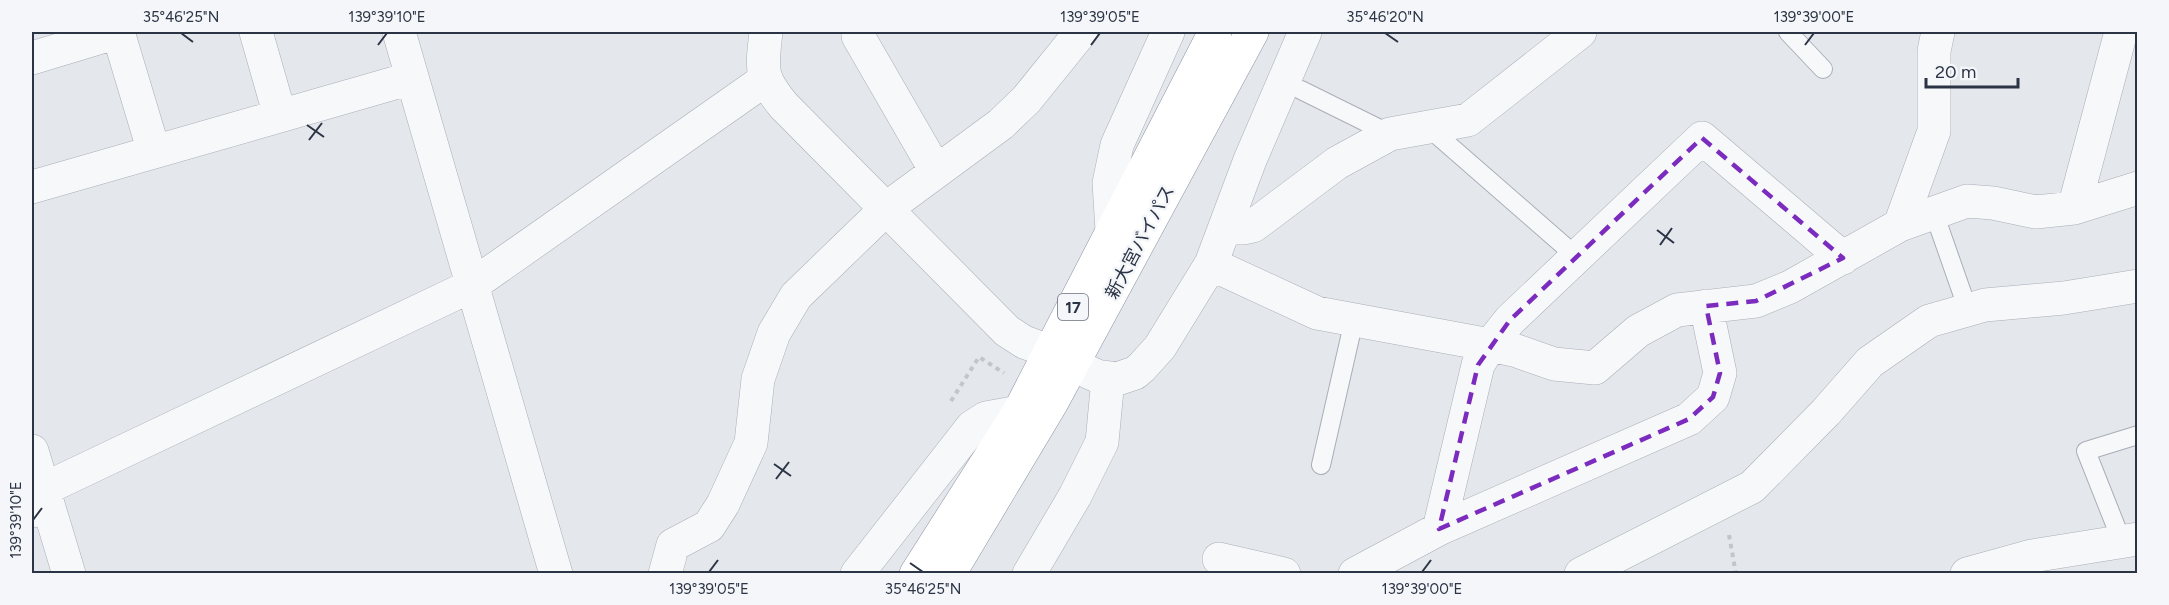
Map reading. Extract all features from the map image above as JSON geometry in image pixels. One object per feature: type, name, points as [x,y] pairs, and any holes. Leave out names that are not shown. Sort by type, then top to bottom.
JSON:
[{"type":"highway","name":"新大宮バイパス","points":[[916,573],[1019,412],[1062,358],[1112,231],[1215,32]]},
{"type":"highway","name":"新大宮バイパス","points":[[949,573],[1062,358],[1252,32]]},
{"type":"street","points":[[32,58],[118,32],[154,152]]},
{"type":"street","points":[[256,32],[280,116]]},
{"type":"street","points":[[399,32],[556,573]]},
{"type":"street","points":[[766,32],[763,73],[769,87],[784,106],[1007,331],[1024,342],[1108,379],[1117,379],[1135,373],[1149,361],[1212,264],[1250,160],[1305,32]]},
{"type":"street","points":[[858,32],[858,36],[936,171]]},
{"type":"street","points":[[665,573],[674,545],[709,526],[732,485],[751,443],[758,379],[774,333],[796,296],[887,208],[1001,124],[1026,100],[1081,32]]},
{"type":"street","points":[[1112,231],[1109,183],[1117,145],[1168,32]]},
{"type":"street","points":[[1226,228],[1252,226],[1337,163],[1390,134],[1468,120],[1580,32]]},
{"type":"street","points":[[1900,225],[1934,131],[1934,51],[1938,32]]},
{"type":"street","points":[[2074,208],[2121,32]]},
{"type":"street","points":[[32,187],[412,78]]},
{"type":"street","points":[[38,500],[471,286],[766,79]]},
{"type":"street","points":[[1439,529],[1478,365],[1490,345],[1510,320],[1702,138],[1843,258]]},
{"type":"street","points":[[1212,264],[1317,314],[1490,345],[1517,351],[1554,364],[1595,368],[1638,331],[1677,310],[1756,301],[1790,287],[1900,225],[1967,201],[1993,203],[2036,212],[2074,208],[2138,188]]},
{"type":"street","points":[[1581,573],[1752,487],[1818,420],[1870,362],[1929,321],[1985,305],[2064,298],[2138,286]]},
{"type":"street","points":[[1355,573],[1439,529],[1689,419],[1713,397],[1720,373],[1706,306]]},
{"type":"street","points":[[1035,572],[1102,442],[1108,379]]},
{"type":"street","points":[[857,573],[972,427],[986,418],[1019,412]]},
{"type":"street","points":[[32,451],[38,500],[69,573]]},
{"type":"street","points":[[1967,573],[2032,556],[2130,541]]},
{"type":"street","points":[[1219,559],[1284,573]]},
{"type":"lane","points":[[1788,32],[1823,69]]},
{"type":"lane","points":[[1300,90],[1390,134]]},
{"type":"lane","points":[[1428,127],[1577,257]]},
{"type":"lane","points":[[1934,213],[1968,310]]},
{"type":"lane","points":[[1321,465],[1354,320]]},
{"type":"lane","points":[[2130,541],[2086,451],[2138,435]]},
{"type":"path","points":[[1724,501],[1736,573]]},
{"type":"highlighted area","points":[[1702,138],[1843,258],[1756,301],[1706,306],[1720,373],[1713,397],[1689,419],[1439,529],[1478,365],[1510,320]]}]
